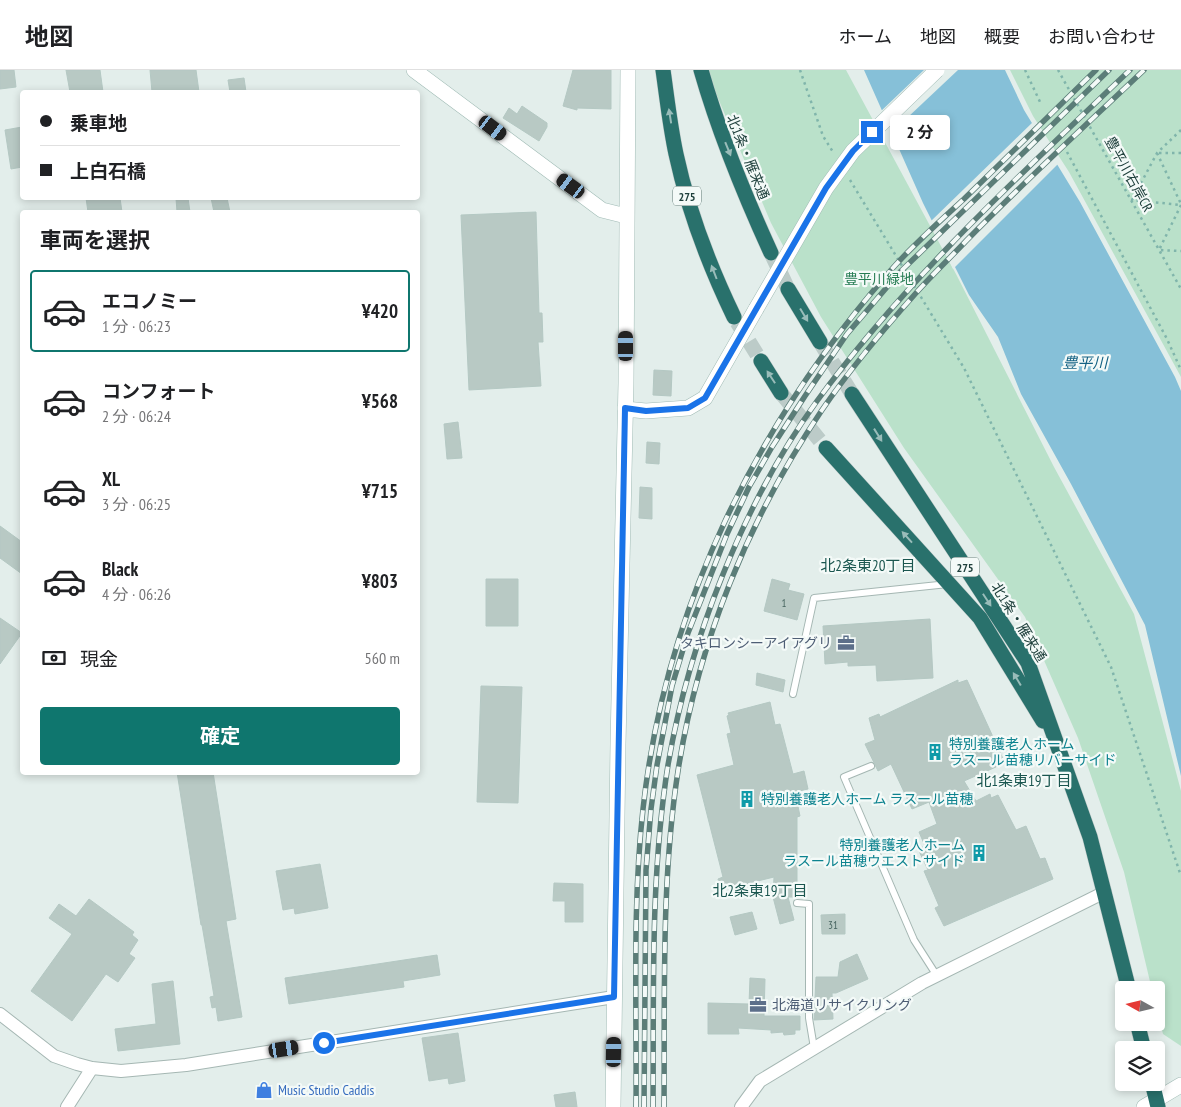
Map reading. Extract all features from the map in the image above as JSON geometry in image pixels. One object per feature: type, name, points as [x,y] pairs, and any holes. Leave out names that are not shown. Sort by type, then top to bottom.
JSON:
[{"type":"highway","name":"275","points":[[663,70],[676,153],[692,215],[719,287],[734,317]]},
{"type":"highway","name":"北1条・雁来通","points":[[701,70],[714,114],[753,214],[771,253]]},
{"type":"highway","points":[[788,289],[820,342]]},
{"type":"highway","points":[[760,361],[781,393]]},
{"type":"highway","name":"北1条・雁来通","points":[[852,394],[1028,663],[1090,837],[1128,981]]},
{"type":"highway","name":"北1条・雁来通","points":[[826,448],[980,618],[1060,750]]},
{"type":"highway","points":[[1152,1091],[1153,1105]]},
{"type":"street","points":[[414,70],[602,210],[626,216]]},
{"type":"street","points":[[613,1107],[625,408],[628,70]]},
{"type":"street","points":[[625,408],[646,411],[688,408],[705,398],[826,188],[853,151],[937,70]]},
{"type":"street","points":[[741,1107],[760,1081],[922,983],[1105,892]]},
{"type":"street","points":[[0,1014],[54,1056],[92,1068],[120,1071],[186,1065],[614,997]]},
{"type":"street","points":[[67,1107],[92,1068]]},
{"type":"street","points":[[1153,1105],[1181,1085]]},
{"type":"lane","points":[[793,694],[814,598],[949,584]]},
{"type":"lane","points":[[871,766],[844,777],[914,940],[936,976]]},
{"type":"lane","points":[[797,904],[809,904],[808,1018],[814,1048]]},
{"type":"path","points":[[800,70],[823,136],[833,152]]},
{"type":"path","points":[[1025,70],[1041,104]]},
{"type":"path","name":"豊平川右岸CR","points":[[1058,70],[1181,289]]},
{"type":"path","points":[[1181,130],[1157,153],[1132,200],[1181,205]]},
{"type":"path","points":[[1067,152],[1167,339],[1181,370]]},
{"type":"path","points":[[1157,153],[1181,153]]},
{"type":"path","points":[[1157,153],[1181,205]]},
{"type":"path","points":[[848,177],[964,368],[1111,667],[1181,876]]},
{"type":"path","points":[[1181,205],[1159,250],[1181,251]]},
{"type":"green space","name":"豊平川緑地","points":[[706,70],[846,70],[956,274],[1054,467],[1134,614],[1181,791],[1181,1046],[1163,1034],[1162,1031],[1165,1031],[1165,981],[1150,981],[1124,872],[1078,738],[1025,617],[904,448],[821,317],[771,223]]},
{"type":"green space","points":[[1010,70],[1181,70],[1181,377],[1069,172],[1033,116]]},
{"type":"water","name":"豊平川","points":[[864,70],[1005,70],[1024,110],[1080,202],[1175,377],[1181,391],[1181,776],[1145,625],[1021,394],[998,337],[969,295],[923,203]]},
{"type":"pier","points":[[924,70],[958,70],[890,134],[880,112]]},
{"type":"pier","points":[[1034,121],[1059,163],[953,269],[930,222]]},
{"type":"building","points":[[0,70],[14,70],[16,87],[0,89]]},
{"type":"building","points":[[66,70],[100,70],[103,90],[70,90]]},
{"type":"building","points":[[150,70],[196,70],[199,90],[152,90]]},
{"type":"building","points":[[573,70],[611,70],[611,109],[577,108],[577,110],[563,106]]},
{"type":"building","points":[[244,78],[246,90],[230,90],[228,80]]},
{"type":"building","points":[[522,106],[547,123],[547,127],[539,141],[503,118],[509,108],[517,114]]},
{"type":"building","points":[[20,127],[20,167],[11,169],[5,130]]},
{"type":"building","points":[[86,200],[120,200],[122,210],[88,210]]},
{"type":"building","points":[[176,200],[188,200],[190,210],[177,210]]},
{"type":"building","points":[[211,200],[227,200],[230,210],[214,210]]},
{"type":"building","points":[[536,212],[539,313],[542,313],[543,342],[538,342],[541,386],[469,390],[461,215]]},
{"type":"building","points":[[654,370],[672,371],[671,396],[653,395]]},
{"type":"building","points":[[458,422],[462,458],[447,459],[444,424]]},
{"type":"building","points":[[647,442],[660,443],[659,464],[646,463]]},
{"type":"building","points":[[640,487],[652,488],[652,519],[639,518]]},
{"type":"building","points":[[0,526],[20,541],[20,573],[0,558]]},
{"type":"building","points":[[486,579],[518,579],[518,626],[486,626]]},
{"type":"building","points":[[772,579],[790,584],[788,590],[804,594],[797,620],[764,611]]},
{"type":"building","points":[[0,618],[20,632],[20,636],[0,664]]},
{"type":"building","points":[[930,619],[933,678],[877,681],[876,665],[848,666],[848,662],[825,664],[823,626]]},
{"type":"building","points":[[757,673],[785,680],[783,692],[756,685]]},
{"type":"building","points":[[958,680],[958,683],[967,680],[1004,761],[996,764],[996,767],[964,781],[976,801],[990,794],[991,798],[998,795],[1016,830],[1026,826],[1040,859],[1045,858],[1053,879],[944,926],[935,908],[939,906],[924,871],[928,870],[918,849],[925,846],[919,832],[937,824],[929,802],[912,809],[891,764],[878,771],[865,744],[875,740],[869,718],[879,714],[880,717]]},
{"type":"building","points":[[481,686],[522,687],[518,803],[477,802]]},
{"type":"building","name":"特別養護老人ホーム ラスール苗穂","points":[[770,702],[775,725],[780,724],[793,774],[804,771],[808,789],[795,792],[800,816],[797,817],[797,886],[794,897],[788,897],[794,920],[780,924],[773,897],[774,877],[721,890],[718,879],[723,877],[697,775],[734,765],[727,734],[731,733],[728,713]]},
{"type":"building","points":[[177,775],[213,775],[236,919],[226,921],[242,1017],[218,1021],[216,1007],[212,1008],[210,997],[214,996]]},
{"type":"building","points":[[320,864],[328,908],[295,914],[294,908],[283,910],[276,871]]},
{"type":"building","points":[[554,883],[583,884],[583,922],[565,922],[565,901],[553,901]]},
{"type":"building","points":[[89,899],[134,932],[132,935],[138,940],[129,954],[135,958],[118,982],[106,974],[72,1021],[31,991],[72,934],[49,918],[59,904],[76,916]]},
{"type":"building","points":[[752,912],[757,929],[735,935],[730,917]]},
{"type":"building","points":[[845,914],[845,934],[822,934],[821,915]]},
{"type":"building","points":[[857,954],[868,979],[832,993],[833,1019],[814,1020],[816,977],[838,977],[840,962]]},
{"type":"building","points":[[437,955],[440,975],[403,981],[404,987],[289,1004],[285,978]]},
{"type":"building","points":[[750,978],[765,979],[764,1016],[800,1016],[800,1030],[795,1030],[795,1034],[784,1035],[783,1032],[771,1033],[771,1030],[738,1028],[739,1034],[708,1034],[708,1003],[749,1004]]},
{"type":"building","points":[[173,981],[180,1044],[118,1051],[115,1029],[156,1024],[152,984]]},
{"type":"building","points":[[458,1033],[465,1081],[449,1084],[448,1078],[429,1081],[422,1038]]},
{"type":"building","points":[[575,1092],[577,1107],[556,1107],[554,1095]]},
{"type":"tunnel","points":[[771,253],[788,289]]},
{"type":"tunnel","points":[[737,322],[761,361]]},
{"type":"tunnel","points":[[820,342],[852,394]]},
{"type":"tunnel","points":[[781,393],[826,448]]},
{"type":"railway","points":[[636,1107],[636,921],[643,809],[655,734],[672,661],[696,590],[725,520],[760,454],[799,390],[843,328],[908,252],[1096,70]]},
{"type":"railway","points":[[644,1107],[646,870],[657,765],[672,686],[688,633],[727,534],[749,487],[772,447],[847,334],[899,273],[1109,70]]},
{"type":"railway","points":[[653,1107],[654,936],[658,850],[668,765],[677,718],[705,623],[743,529],[765,484],[790,441],[817,401],[888,312],[1006,188],[1130,70]]},
{"type":"railway","points":[[664,1107],[666,896],[678,771],[687,723],[713,629],[730,583],[750,538],[796,451],[822,410],[879,335],[922,286],[988,219],[1144,70]]},
{"type":"place","name":"タキロンシーアイアグリ","points":[[846,643]]},
{"type":"place","name":"特別養護老人ホーム ラスール苗穂リバーサイド","points":[[935,752]]},
{"type":"place","name":"特別養護老人ホーム ラスール苗穂","points":[[747,799]]},
{"type":"place","name":"特別養護老人ホーム ラスール苗穂ウエストサイド","points":[[979,853]]},
{"type":"place","name":"北海道リサイクリング","points":[[758,1005]]},
{"type":"place","name":"Music Studio Caddis","points":[[264,1090]]},
{"type":"district","name":"北2条東20丁目","points":[[868,565]]},
{"type":"district","name":"北1条東19丁目","points":[[1024,780]]},
{"type":"district","name":"北2条東19丁目","points":[[760,890]]},
{"type":"route","points":[[324,1043],[614,997],[625,408],[646,411],[688,408],[705,398],[826,188],[853,151],[872,132]]}]
